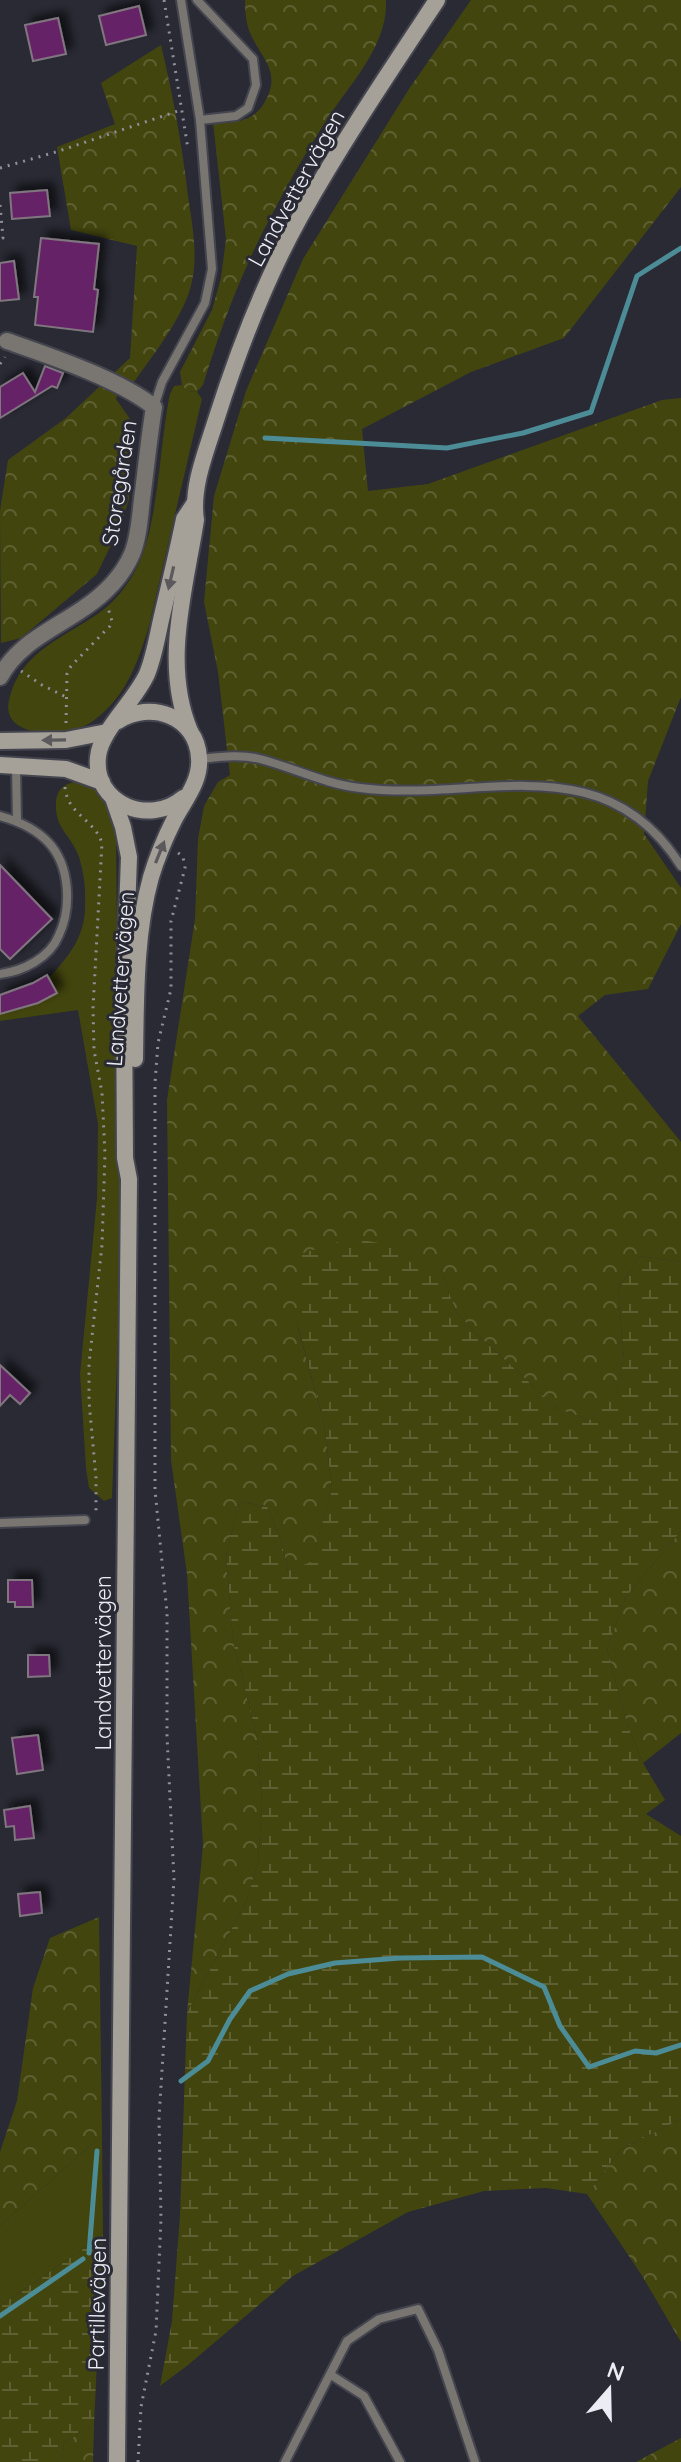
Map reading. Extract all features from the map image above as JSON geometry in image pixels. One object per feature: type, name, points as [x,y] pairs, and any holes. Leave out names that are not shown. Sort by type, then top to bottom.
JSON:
[{"type":"street","name":"Landvettervägen","points":[[121,2147],[129,1179],[133,1158],[136,1015],[140,949],[150,880],[163,845],[197,776],[199,759],[176,687],[175,658],[196,520],[194,504],[200,472],[222,402],[269,280],[300,217],[437,0]]},
{"type":"street","name":"Storegården","points":[[3,668],[25,646],[114,585],[133,552],[154,407],[140,396],[59,359],[7,341]]},
{"type":"street","name":"Landvettervägen","points":[[129,1179],[125,1158],[124,1099],[129,876],[127,840],[113,798],[102,782],[98,757],[112,726],[148,672],[184,519],[194,504]]},
{"type":"street","points":[[0,741],[66,740],[112,726],[134,712],[153,711],[171,716],[190,731]]},
{"type":"street","points":[[8,765],[66,769],[102,782]]},
{"type":"street","points":[[113,798],[136,811],[153,812],[170,808],[190,791]]},
{"type":"street","name":"Partillevägen","points":[[117,2462],[121,2147]]},
{"type":"lane","points":[[154,407],[162,382],[205,303],[210,287],[212,246],[200,120],[181,0]]},
{"type":"lane","points":[[197,0],[253,59],[256,85],[248,108],[236,116],[200,120]]},
{"type":"lane","points":[[199,759],[235,756],[260,759],[316,778],[363,789],[543,785],[577,790],[608,799],[634,814],[668,845],[681,866]]},
{"type":"lane","points":[[8,765],[17,821]]},
{"type":"lane","points":[[0,816],[35,830],[50,843],[59,859],[67,897],[59,937],[47,952],[31,965],[0,974]]},
{"type":"lane","points":[[0,1523],[85,1520]]},
{"type":"lane","points":[[285,2462],[347,2341],[379,2319],[418,2309],[438,2350],[475,2462]]},
{"type":"lane","points":[[331,2375],[364,2396],[400,2462]]},
{"type":"path","points":[[0,168],[181,110],[164,0]]},
{"type":"path","points":[[0,205],[3,238],[0,239]]},
{"type":"path","points":[[67,730],[67,674],[112,621],[102,594]]},
{"type":"path","points":[[3,668],[66,697]]},
{"type":"path","points":[[65,782],[70,805],[95,829],[102,843],[93,1008],[94,1050],[102,1093],[105,1154],[103,1230],[89,1389],[97,1496],[96,1513],[93,1518],[85,1520]]},
{"type":"path","points":[[102,843],[127,840]]},
{"type":"path","points":[[138,2462],[141,2407],[156,2331],[161,2219],[159,2118],[174,1879],[167,1736],[167,1613],[155,1490],[155,1083],[158,1043],[171,989],[171,921],[185,868],[183,857],[163,845]]},
{"type":"green space","points":[[245,0],[386,0],[385,18],[364,66],[309,147],[259,239],[232,301],[203,385],[197,392],[187,391],[182,385],[180,372],[212,310],[221,278],[226,239],[213,122],[234,122],[253,115],[263,105],[271,85],[270,69],[248,28]]},
{"type":"green space","points":[[471,0],[681,0],[681,187],[564,338],[471,372],[362,429],[368,491],[428,484],[662,400],[681,398],[681,697],[648,781],[644,834],[681,888],[681,924],[648,989],[605,995],[578,1016],[681,1142],[681,1262],[639,1256],[618,1290],[624,1358],[616,1396],[590,1420],[558,1409],[480,1337],[456,1312],[440,1268],[297,1324],[324,1423],[332,1490],[311,1563],[288,1571],[281,1540],[267,1506],[239,1502],[226,1556],[233,1640],[257,1738],[262,1803],[258,1863],[246,1902],[187,2013],[203,1845],[187,1574],[171,1460],[167,1100],[195,919],[198,839],[204,806],[218,782],[230,775],[218,672],[204,602],[214,496],[246,391],[303,259],[409,89]]},
{"type":"green space","points":[[161,45],[177,120],[193,228],[194,260],[189,294],[168,334],[134,382],[122,382],[116,399],[130,419],[129,499],[121,524],[97,574],[21,638],[1,643],[0,511],[8,460],[66,418],[130,358],[137,246],[71,230],[57,147],[115,124],[101,83]]},
{"type":"green space","points":[[182,385],[187,391],[197,392],[202,399],[149,626],[133,670],[116,699],[90,723],[67,731],[25,729],[9,713],[9,700],[23,669],[47,646],[112,602],[131,578],[142,555],[153,511],[170,394],[174,386]]},
{"type":"green space","points":[[76,781],[98,792],[111,812],[116,828],[120,1278],[112,1498],[104,1501],[89,1488],[80,1374],[97,1198],[98,1124],[78,1010],[0,1021],[0,1012],[38,1003],[57,993],[49,978],[69,954],[82,928],[85,901],[82,869],[76,849],[60,825],[56,811],[60,790]]},
{"type":"green space","points":[[351,1238],[395,1246],[440,1268],[456,1312],[480,1337],[558,1409],[590,1420],[616,1395],[624,1358],[618,1290],[639,1256],[681,1262],[681,1531],[625,1598],[607,1650],[627,1724],[643,1763],[665,1800],[646,1814],[681,1836],[681,2119],[621,2149],[587,2194],[546,2188],[484,2191],[408,2212],[293,2276],[160,2386],[172,2321],[180,2215],[187,2013],[246,1902],[258,1863],[262,1803],[257,1738],[233,1640],[226,1556],[239,1502],[267,1506],[281,1540],[288,1571],[311,1562],[332,1490],[324,1423],[297,1323],[300,1254]]},
{"type":"green space","points":[[681,1531],[681,1733],[643,1763],[627,1724],[607,1650],[625,1598]]},
{"type":"green space","points":[[99,1917],[102,2135],[0,2226],[0,2152],[17,2101],[33,1988],[50,1938]]},
{"type":"green space","points":[[681,2119],[681,2342],[641,2274],[587,2194],[621,2149]]},
{"type":"green space","points":[[102,2135],[103,2235],[0,2306],[0,2226]]},
{"type":"green space","points":[[103,2235],[94,2424],[64,2443],[62,2462],[0,2462],[0,2306]]},
{"type":"green space","points":[[94,2424],[93,2462],[62,2462],[64,2443]]},
{"type":"green space","points":[[681,2438],[681,2462],[636,2462]]},
{"type":"building","points":[[139,6],[146,35],[106,45],[99,16]]},
{"type":"building","points":[[58,18],[66,54],[33,61],[25,25]]},
{"type":"building","points":[[47,190],[50,216],[12,219],[10,193]]},
{"type":"building","points":[[41,238],[99,244],[93,332],[35,325],[38,297],[34,297]]},
{"type":"building","points":[[14,261],[19,299],[0,301],[0,263]]},
{"type":"building","points":[[45,366],[63,373],[57,388],[52,386],[0,418],[0,387],[23,373],[35,392]]},
{"type":"building","points":[[0,865],[52,919],[10,959],[0,949]]},
{"type":"building","points":[[47,975],[57,993],[38,1003],[0,1014],[0,995]]},
{"type":"building","points":[[0,1365],[30,1393],[20,1404],[10,1395],[0,1406]]},
{"type":"building","points":[[8,1580],[32,1580],[33,1607],[15,1607],[15,1602],[8,1602]]},
{"type":"building","points":[[28,1655],[49,1655],[50,1676],[28,1677]]},
{"type":"building","points":[[38,1735],[43,1770],[17,1774],[12,1738]]},
{"type":"building","points":[[30,1806],[34,1838],[15,1840],[14,1826],[6,1827],[4,1810]]},
{"type":"building","points":[[40,1892],[42,1913],[20,1916],[18,1894]]},
{"type":"waterway","points":[[265,438],[447,448],[523,433],[591,412],[637,276],[681,248]]},
{"type":"waterway","points":[[181,2081],[208,2061],[230,2019],[250,1991],[288,1974],[335,1963],[400,1958],[482,1957],[544,1987],[560,2026],[589,2067],[635,2051],[656,2053],[681,2045]]},
{"type":"waterway","points":[[89,2253],[97,2151]]},
{"type":"waterway","points":[[0,2316],[83,2259]]}]
